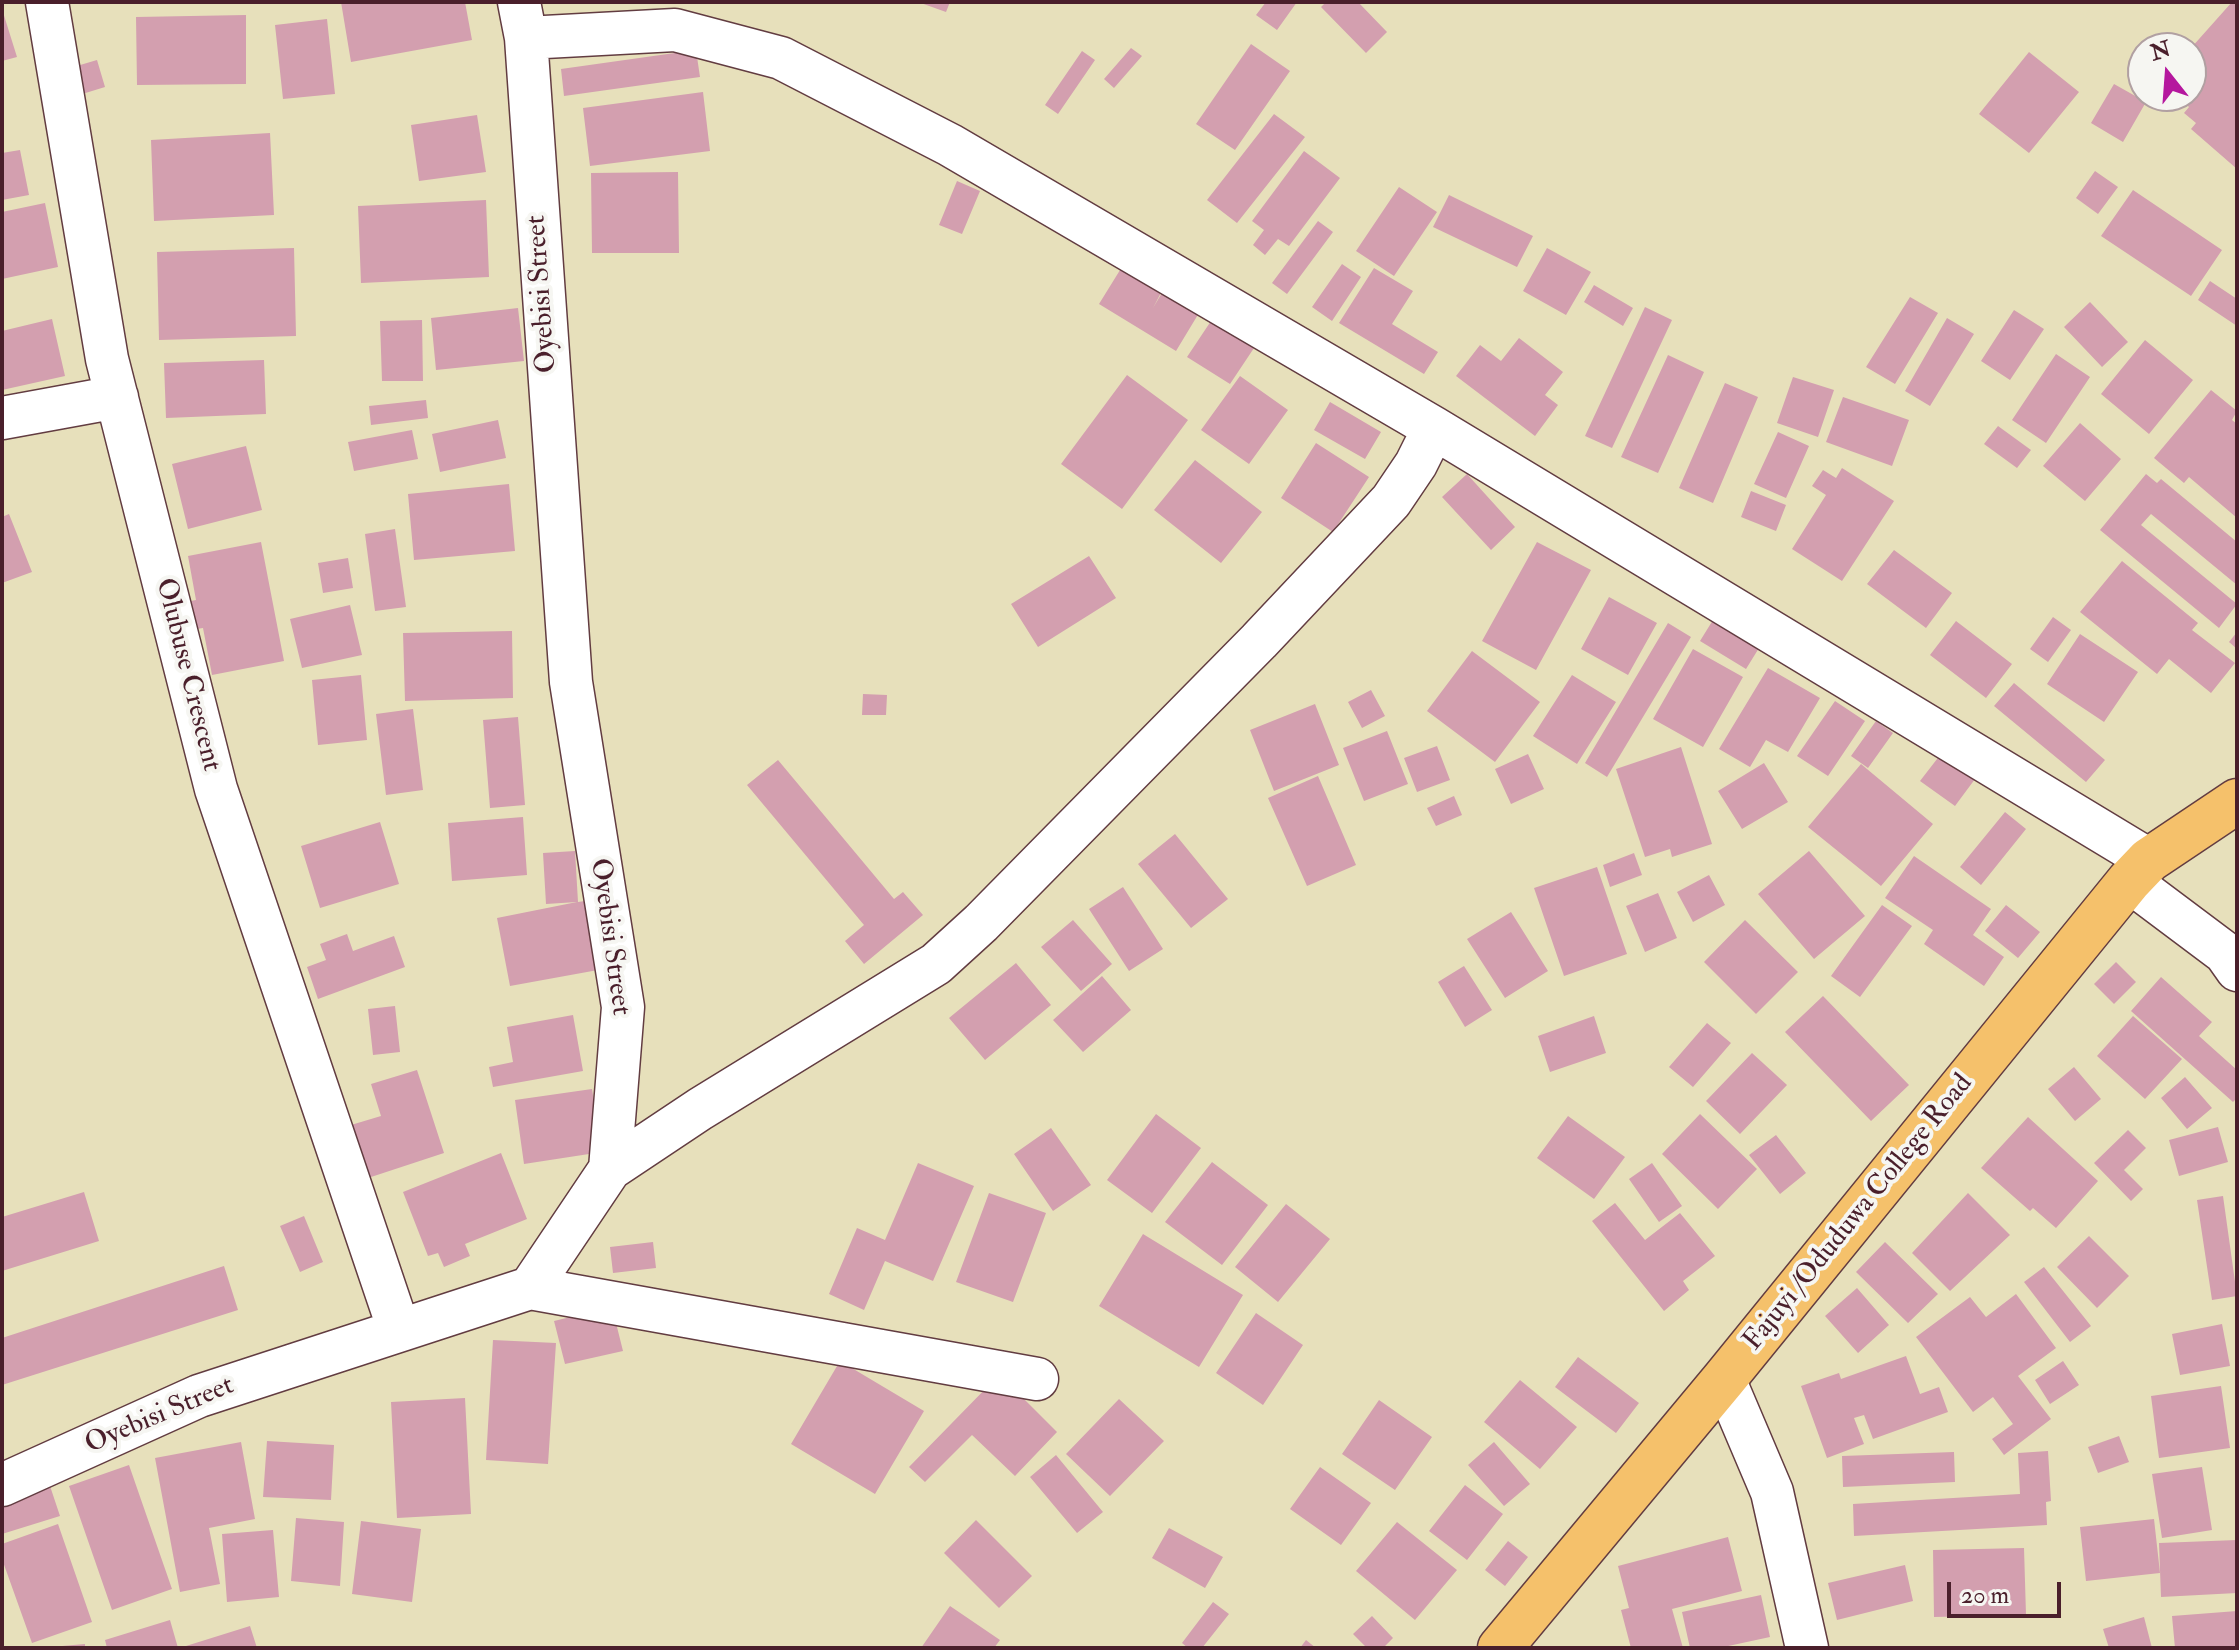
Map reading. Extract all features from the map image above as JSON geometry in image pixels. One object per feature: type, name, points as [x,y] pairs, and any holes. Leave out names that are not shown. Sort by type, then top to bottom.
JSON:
[{"type":"main road","name":"Fajuyi /Oduduwa College Road","points":[[1500,1648],[2139,870],[2237,801]]},
{"type":"street","name":"Olubuse Crescent","points":[[47,2],[104,343],[216,789],[399,1330]]},
{"type":"street","points":[[522,20],[675,30],[781,58],[950,145],[1434,428],[2139,870],[2225,953],[2237,970]]},
{"type":"street","name":"Oyebisi Street","points":[[2,1485],[199,1396],[530,1288],[610,1169],[623,1007],[571,682],[522,20]]},
{"type":"street","points":[[2,418],[117,397]]},
{"type":"street","points":[[610,1169],[725,1093],[936,964],[981,923],[1259,641],[1381,512],[1416,464],[1434,428]]},
{"type":"street","points":[[530,1288],[1037,1379]]},
{"type":"street","points":[[1724,1379],[1772,1492],[1807,1648]]},
{"type":"building","points":[[341,2],[465,2],[472,40],[351,62]]},
{"type":"building","points":[[918,2],[950,2],[946,12]]},
{"type":"building","points":[[1266,2],[1297,2],[1277,30],[1256,15]]},
{"type":"building","points":[[1326,2],[1358,2],[1387,32],[1366,53],[1321,7]]},
{"type":"building","points":[[2232,2],[2237,2],[2237,169],[2191,129],[2196,123],[2184,113],[2207,112],[2205,32]]},
{"type":"building","points":[[2,9],[17,57],[2,61]]},
{"type":"building","points":[[246,15],[246,84],[137,85],[136,17]]},
{"type":"building","points":[[327,19],[335,94],[283,99],[275,25]]},
{"type":"building","points":[[1251,44],[1290,71],[1235,150],[1196,124]]},
{"type":"building","points":[[1131,48],[1142,56],[1114,88],[1104,79]]},
{"type":"building","points":[[696,50],[700,77],[564,96],[561,69]]},
{"type":"building","points":[[1082,51],[1095,60],[1058,114],[1045,105]]},
{"type":"building","points":[[2029,52],[2079,92],[2029,153],[1979,114]]},
{"type":"building","points":[[97,60],[105,87],[79,95],[70,68]]},
{"type":"building","points":[[2114,84],[2127,91],[2127,112],[2140,112],[2123,142],[2091,123]]},
{"type":"building","points":[[703,92],[710,151],[590,166],[583,108]]},
{"type":"building","points":[[1274,114],[1305,137],[1237,223],[1207,200]]},
{"type":"building","points":[[477,115],[486,172],[419,181],[411,125]]},
{"type":"building","points":[[270,133],[274,215],[154,221],[151,140]]},
{"type":"building","points":[[20,150],[29,195],[2,200],[2,153]]},
{"type":"building","points":[[1304,151],[1340,178],[1289,246],[1278,239],[1265,255],[1253,245],[1264,230],[1252,221]]},
{"type":"building","points":[[2095,171],[2118,187],[2098,214],[2076,198]]},
{"type":"building","points":[[678,172],[679,253],[592,253],[591,173]]},
{"type":"building","points":[[957,181],[980,191],[962,234],[939,225]]},
{"type":"building","points":[[1399,187],[1437,212],[1394,276],[1356,251]]},
{"type":"building","points":[[2133,190],[2222,250],[2191,296],[2101,236]]},
{"type":"building","points":[[1449,195],[1533,236],[1517,267],[1433,227]]},
{"type":"building","points":[[486,200],[489,277],[361,283],[358,206]]},
{"type":"building","points":[[45,203],[58,267],[2,279],[2,212]]},
{"type":"building","points":[[1318,221],[1333,232],[1287,294],[1272,283]]},
{"type":"building","points":[[294,248],[296,336],[159,340],[157,252]]},
{"type":"building","points":[[1547,248],[1591,272],[1566,315],[1523,291]]},
{"type":"building","points":[[1125,262],[1165,285],[1153,308],[1166,286],[1202,308],[1176,351],[1099,304]]},
{"type":"building","points":[[1342,264],[1361,277],[1332,321],[1312,307]]},
{"type":"building","points":[[1374,268],[1413,291],[1392,324],[1438,352],[1424,374],[1339,323]]},
{"type":"building","points":[[2210,281],[2237,299],[2237,326],[2198,300]]},
{"type":"building","points":[[1594,285],[1633,308],[1623,326],[1584,302]]},
{"type":"building","points":[[1910,297],[1938,313],[1895,384],[1866,367]]},
{"type":"building","points":[[2090,302],[2128,342],[2102,367],[2064,327]]},
{"type":"building","points":[[1645,307],[1672,320],[1612,448],[1585,436]]},
{"type":"building","points":[[518,308],[524,361],[436,370],[431,318]]},
{"type":"building","points":[[2014,310],[2044,329],[2010,380],[1981,361]]},
{"type":"building","points":[[1213,318],[1256,345],[1230,384],[1187,357]]},
{"type":"building","points":[[1947,318],[1974,334],[1930,406],[1905,391]]},
{"type":"building","points":[[52,319],[65,376],[2,390],[2,331]]},
{"type":"building","points":[[422,320],[423,381],[382,381],[380,321]]},
{"type":"building","points":[[1519,338],[1563,372],[1545,395],[1558,405],[1535,436],[1456,376],[1480,345],[1501,361]]},
{"type":"building","points":[[2145,340],[2193,380],[2149,434],[2101,394]]},
{"type":"building","points":[[2056,354],[2090,377],[2046,443],[2012,420]]},
{"type":"building","points":[[1668,355],[1704,372],[1658,473],[1621,457]]},
{"type":"building","points":[[264,360],[266,414],[166,418],[164,363]]},
{"type":"building","points":[[1127,375],[1188,420],[1122,509],[1061,464]]},
{"type":"building","points":[[1240,376],[1288,410],[1249,464],[1201,430]]},
{"type":"building","points":[[1793,377],[1834,390],[1818,437],[1777,423]]},
{"type":"building","points":[[1725,383],[1758,397],[1713,503],[1679,488]]},
{"type":"building","points":[[2211,390],[2237,411],[2232,420],[2237,424],[2237,518],[2189,477],[2184,483],[2154,458]]},
{"type":"building","points":[[1843,397],[1909,420],[1892,466],[1826,442]]},
{"type":"building","points":[[426,400],[428,418],[371,425],[369,406]]},
{"type":"building","points":[[1330,402],[1381,432],[1365,459],[1314,430]]},
{"type":"building","points":[[498,420],[506,458],[440,472],[432,434]]},
{"type":"building","points":[[2080,423],[2121,459],[2085,501],[2043,466]]},
{"type":"building","points":[[1998,426],[2031,450],[2017,468],[1984,444]]},
{"type":"building","points":[[412,430],[418,459],[354,471],[348,442]]},
{"type":"building","points":[[1778,432],[1809,446],[1786,498],[1754,484]]},
{"type":"building","points":[[1316,443],[1369,477],[1333,532],[1281,498]]},
{"type":"building","points":[[246,446],[262,510],[188,529],[172,464]]},
{"type":"building","points":[[1195,460],[1262,512],[1221,563],[1154,510]]},
{"type":"building","points":[[1842,468],[1894,501],[1842,581],[1792,549],[1826,495],[1812,486],[1823,470],[1836,478]]},
{"type":"building","points":[[1467,474],[1515,527],[1491,550],[1442,497]]},
{"type":"building","points":[[2146,474],[2157,483],[2161,479],[2237,542],[2237,585],[2151,514],[2141,525],[2237,604],[2219,628],[2100,530]]},
{"type":"building","points":[[509,484],[515,551],[414,560],[408,494]]},
{"type":"building","points":[[1751,491],[1786,505],[1776,531],[1741,517]]},
{"type":"building","points":[[9,514],[32,572],[2,583],[2,517]]},
{"type":"building","points":[[395,529],[406,607],[375,611],[365,534]]},
{"type":"building","points":[[261,542],[284,661],[212,675],[203,628],[190,630],[185,602],[196,600],[188,556]]},
{"type":"building","points":[[1537,542],[1591,570],[1536,670],[1482,641]]},
{"type":"building","points":[[1894,550],[1952,593],[1926,628],[1867,584]]},
{"type":"building","points":[[1089,556],[1116,598],[1038,647],[1011,604]]},
{"type":"building","points":[[348,558],[353,588],[323,593],[318,563]]},
{"type":"building","points":[[2122,561],[2198,623],[2192,630],[2235,663],[2211,693],[2169,659],[2157,674],[2080,612]]},
{"type":"building","points":[[1609,597],[1657,623],[1628,675],[1581,649]]},
{"type":"building","points":[[350,605],[362,655],[302,668],[290,619]]},
{"type":"building","points":[[2053,617],[2071,630],[2048,662],[2030,649]]},
{"type":"building","points":[[1713,620],[1759,648],[1746,669],[1700,641]]},
{"type":"building","points":[[1956,621],[2012,664],[1986,698],[1930,655]]},
{"type":"building","points":[[1668,623],[1691,637],[1607,777],[1585,763]]},
{"type":"building","points":[[512,631],[513,698],[405,701],[403,633]]},
{"type":"building","points":[[2237,632],[2237,649],[2229,642]]},
{"type":"building","points":[[2080,634],[2138,672],[2104,722],[2047,684]]},
{"type":"building","points":[[1693,649],[1743,677],[1703,747],[1653,719]]},
{"type":"building","points":[[1472,651],[1540,702],[1495,762],[1427,711]]},
{"type":"building","points":[[1768,668],[1820,698],[1788,752],[1766,740],[1750,767],[1719,749]]},
{"type":"building","points":[[361,675],[367,740],[318,745],[312,680]]},
{"type":"building","points":[[1572,675],[1616,702],[1577,764],[1533,736]]},
{"type":"building","points":[[2014,683],[2105,760],[2086,782],[1994,706]]},
{"type":"building","points":[[1371,690],[1385,716],[1362,728],[1348,702]]},
{"type":"building","points":[[863,694],[887,695],[886,715],[862,715]]},
{"type":"building","points":[[1835,701],[1865,721],[1828,776],[1797,756]]},
{"type":"building","points":[[1315,704],[1339,765],[1274,791],[1250,730]]},
{"type":"building","points":[[413,709],[423,790],[386,795],[376,714]]},
{"type":"building","points":[[518,717],[525,805],[490,808],[483,720]]},
{"type":"building","points":[[1876,721],[1893,733],[1868,768],[1851,756]]},
{"type":"building","points":[[1387,731],[1408,784],[1364,801],[1343,748]]},
{"type":"building","points":[[1437,746],[1450,780],[1417,792],[1404,758]]},
{"type":"building","points":[[1681,747],[1712,844],[1672,857],[1670,849],[1645,857],[1616,769]]},
{"type":"building","points":[[1944,750],[1978,775],[1955,806],[1920,781]]},
{"type":"building","points":[[1528,754],[1544,789],[1511,804],[1495,769]]},
{"type":"building","points":[[778,760],[894,899],[903,892],[923,915],[864,964],[845,941],[864,925],[747,785]]},
{"type":"building","points":[[1764,763],[1788,802],[1742,829],[1718,791]]},
{"type":"building","points":[[1861,764],[1933,824],[1881,886],[1808,827]]},
{"type":"building","points":[[1318,776],[1356,865],[1307,886],[1268,798]]},
{"type":"building","points":[[1454,796],[1462,815],[1436,826],[1427,808]]},
{"type":"building","points":[[2005,812],[2026,829],[1981,885],[1960,867]]},
{"type":"building","points":[[523,817],[527,875],[452,881],[448,823]]},
{"type":"building","points":[[380,822],[399,884],[320,908],[301,846]]},
{"type":"building","points":[[1175,834],[1228,899],[1191,928],[1138,864]]},
{"type":"building","points":[[575,851],[578,902],[585,901],[598,970],[510,986],[497,918],[577,902],[546,904],[543,853]]},
{"type":"building","points":[[1809,851],[1865,916],[1814,959],[1758,894]]},
{"type":"building","points":[[1634,853],[1642,875],[1610,887],[1603,865]]},
{"type":"building","points":[[1914,856],[1991,909],[1973,935],[2004,957],[1984,986],[1924,944],[1933,930],[1885,898]]},
{"type":"building","points":[[1597,867],[1627,954],[1564,976],[1534,888]]},
{"type":"building","points":[[1709,875],[1725,905],[1693,922],[1677,892]]},
{"type":"building","points":[[1123,887],[1163,949],[1129,971],[1089,909]]},
{"type":"building","points":[[1658,893],[1677,938],[1645,952],[1626,906]]},
{"type":"building","points":[[1882,905],[1912,926],[1860,997],[1831,976]]},
{"type":"building","points":[[2006,905],[2040,932],[2018,958],[1985,931]]},
{"type":"building","points":[[1511,912],[1548,971],[1505,998],[1467,939]]},
{"type":"building","points":[[1073,920],[1112,964],[1081,991],[1041,947]]},
{"type":"building","points":[[1745,920],[1798,972],[1756,1014],[1704,962]]},
{"type":"building","points":[[347,934],[353,951],[394,936],[405,967],[318,999],[307,967],[326,960],[320,944]]},
{"type":"building","points":[[2116,962],[2136,982],[2114,1004],[2094,984]]},
{"type":"building","points":[[1016,963],[1051,1005],[985,1060],[949,1018]]},
{"type":"building","points":[[1464,966],[1492,1010],[1465,1027],[1438,982]]},
{"type":"building","points":[[1102,976],[1131,1010],[1083,1052],[1053,1020]]},
{"type":"building","points":[[2161,977],[2212,1022],[2199,1036],[2237,1070],[2237,1098],[2233,1102],[2131,1011]]},
{"type":"building","points":[[1823,996],[1909,1085],[1871,1121],[1785,1032]]},
{"type":"building","points":[[395,1006],[400,1052],[373,1055],[368,1009]]},
{"type":"building","points":[[573,1015],[583,1071],[493,1087],[489,1067],[513,1062],[507,1027]]},
{"type":"building","points":[[1594,1016],[1606,1053],[1550,1072],[1538,1036]]},
{"type":"building","points":[[2133,1016],[2182,1059],[2145,1099],[2097,1056]]},
{"type":"building","points":[[1707,1023],[1731,1043],[1693,1087],[1669,1067]]},
{"type":"building","points":[[1752,1053],[1787,1085],[1740,1134],[1706,1101]]},
{"type":"building","points":[[2074,1067],[2101,1099],[2075,1121],[2048,1089]]},
{"type":"building","points":[[417,1070],[444,1153],[368,1178],[351,1125],[381,1116],[371,1084]]},
{"type":"building","points":[[2185,1077],[2212,1108],[2187,1129],[2161,1098]]},
{"type":"building","points":[[592,1089],[602,1152],[524,1164],[515,1100]]},
{"type":"building","points":[[1156,1114],[1201,1148],[1152,1213],[1107,1180]]},
{"type":"building","points":[[1700,1114],[1757,1169],[1718,1209],[1662,1154]]},
{"type":"building","points":[[1568,1116],[1625,1157],[1594,1199],[1537,1158]]},
{"type":"building","points":[[2028,1117],[2098,1181],[2056,1228],[2033,1208],[2030,1211],[1981,1168]]},
{"type":"building","points":[[2218,1127],[2228,1162],[2179,1176],[2169,1140]]},
{"type":"building","points":[[1051,1128],[1091,1185],[1053,1211],[1014,1154]]},
{"type":"building","points":[[2128,1130],[2146,1148],[2124,1170],[2143,1189],[2131,1201],[2094,1163]]},
{"type":"building","points":[[1776,1135],[1806,1173],[1780,1194],[1749,1155]]},
{"type":"building","points":[[501,1153],[527,1219],[465,1244],[470,1256],[444,1267],[438,1253],[428,1256],[403,1192]]},
{"type":"building","points":[[1212,1162],[1268,1205],[1222,1265],[1165,1222]]},
{"type":"building","points":[[918,1163],[974,1186],[933,1281],[885,1261],[864,1310],[829,1294],[857,1228],[885,1240]]},
{"type":"building","points":[[1652,1163],[1682,1206],[1659,1222],[1629,1179]]},
{"type":"building","points":[[84,1192],[99,1241],[2,1271],[2,1217]]},
{"type":"building","points":[[989,1193],[1046,1213],[1013,1302],[956,1282]]},
{"type":"building","points":[[1968,1193],[2010,1235],[1950,1291],[1912,1253]]},
{"type":"building","points":[[2223,1196],[2237,1296],[2212,1300],[2197,1200]]},
{"type":"building","points":[[1615,1203],[1645,1240],[1680,1213],[1715,1256],[1683,1281],[1689,1290],[1664,1311],[1592,1221]]},
{"type":"building","points":[[1286,1204],[1330,1239],[1278,1302],[1235,1267]]},
{"type":"building","points":[[304,1216],[323,1262],[300,1272],[280,1226]]},
{"type":"building","points":[[1143,1234],[1243,1295],[1199,1367],[1099,1306]]},
{"type":"building","points":[[2089,1236],[2129,1276],[2097,1308],[2057,1267]]},
{"type":"building","points":[[653,1242],[656,1268],[613,1273],[610,1247]]},
{"type":"building","points":[[1885,1242],[1938,1294],[1908,1323],[1856,1272]]},
{"type":"building","points":[[224,1266],[238,1310],[2,1385],[2,1338]]},
{"type":"building","points":[[2044,1267],[2091,1326],[2070,1342],[2024,1282]]},
{"type":"building","points":[[1857,1288],[1889,1325],[1858,1353],[1825,1316]]},
{"type":"building","points":[[2016,1294],[2056,1348],[2018,1376],[2051,1419],[2004,1455],[1992,1439],[2013,1424],[1993,1397],[1973,1412],[1916,1337],[1970,1297],[1986,1317]]},
{"type":"building","points":[[612,1307],[623,1351],[565,1364],[554,1321]]},
{"type":"building","points":[[1256,1313],[1303,1345],[1263,1405],[1216,1373]]},
{"type":"building","points":[[2222,1324],[2230,1366],[2180,1375],[2172,1334]]},
{"type":"building","points":[[493,1340],[556,1343],[548,1464],[486,1460]]},
{"type":"building","points":[[1906,1356],[1920,1394],[1939,1387],[1948,1412],[1873,1439],[1864,1415],[1854,1418],[1864,1444],[1827,1458],[1801,1386],[1839,1373],[1841,1379]]},
{"type":"building","points":[[1578,1357],[1639,1403],[1616,1433],[1555,1387]]},
{"type":"building","points":[[840,1361],[924,1411],[875,1494],[791,1444]]},
{"type":"building","points":[[2063,1361],[2079,1385],[2050,1404],[2035,1380]]},
{"type":"building","points":[[1520,1380],[1577,1427],[1540,1469],[1484,1422]]},
{"type":"building","points":[[993,1381],[1013,1388],[1057,1432],[1015,1476],[972,1435],[925,1482],[909,1467]]},
{"type":"building","points":[[2221,1386],[2230,1448],[2159,1458],[2151,1396]]},
{"type":"building","points":[[465,1398],[471,1514],[397,1518],[391,1402]]},
{"type":"building","points":[[1119,1399],[1164,1441],[1110,1496],[1066,1454]]},
{"type":"building","points":[[1379,1400],[1432,1437],[1395,1490],[1342,1454]]},
{"type":"building","points":[[2119,1436],[2129,1462],[2098,1473],[2088,1447]]},
{"type":"building","points":[[267,1441],[334,1445],[331,1500],[263,1497]]},
{"type":"building","points":[[241,1442],[255,1519],[209,1528],[220,1584],[180,1592],[155,1458]]},
{"type":"building","points":[[1494,1442],[1530,1484],[1504,1506],[1468,1465]]},
{"type":"building","points":[[2048,1451],[2051,1501],[2046,1502],[2047,1525],[1854,1536],[1853,1504],[2020,1494],[2018,1453]]},
{"type":"building","points":[[1954,1452],[1955,1482],[1843,1487],[1842,1456]]},
{"type":"building","points":[[1056,1455],[1103,1512],[1077,1533],[1030,1477]]},
{"type":"building","points":[[129,1465],[172,1589],[112,1610],[69,1486]]},
{"type":"building","points":[[1320,1467],[1371,1503],[1341,1545],[1290,1509]]},
{"type":"building","points":[[2202,1467],[2212,1530],[2162,1538],[2152,1474]]},
{"type":"building","points":[[48,1480],[60,1516],[2,1534],[2,1496]]},
{"type":"building","points":[[1465,1485],[1503,1514],[1467,1560],[1429,1531]]},
{"type":"building","points":[[296,1518],[344,1522],[340,1586],[291,1581]]},
{"type":"building","points":[[2154,1519],[2160,1573],[2086,1581],[2080,1527]]},
{"type":"building","points":[[976,1520],[1032,1576],[999,1608],[944,1553]]},
{"type":"building","points":[[361,1521],[421,1529],[412,1602],[352,1594]]},
{"type":"building","points":[[1397,1522],[1457,1570],[1415,1620],[1356,1571]]},
{"type":"building","points":[[58,1524],[92,1622],[32,1643],[2,1559],[2,1544]]},
{"type":"building","points":[[1169,1528],[1223,1557],[1205,1588],[1152,1558]]},
{"type":"building","points":[[273,1530],[279,1597],[227,1602],[222,1534]]},
{"type":"building","points":[[1728,1537],[1742,1591],[1672,1609],[1683,1648],[1631,1648],[1621,1610],[1629,1608],[1618,1566]]},
{"type":"building","points":[[2237,1540],[2237,1593],[2161,1597],[2159,1543]]},
{"type":"building","points":[[1508,1541],[1528,1557],[1505,1586],[1485,1570]]},
{"type":"building","points":[[2024,1548],[2026,1615],[1934,1617],[1933,1550]]},
{"type":"building","points":[[1905,1565],[1913,1601],[1837,1620],[1828,1583]]},
{"type":"building","points":[[1761,1595],[1770,1637],[1719,1648],[1690,1648],[1682,1612]]},
{"type":"building","points":[[1213,1602],[1229,1614],[1202,1648],[1188,1648],[1182,1643]]},
{"type":"building","points":[[950,1606],[1000,1640],[994,1648],[921,1648]]},
{"type":"building","points":[[2237,1611],[2237,1648],[2175,1648],[2172,1616]]},
{"type":"building","points":[[1372,1616],[1393,1638],[1383,1648],[1367,1648],[1353,1634]]},
{"type":"building","points":[[2144,1617],[2152,1648],[2109,1648],[2103,1629]]},
{"type":"building","points":[[170,1620],[178,1648],[107,1648],[105,1640]]},
{"type":"building","points":[[250,1626],[257,1648],[186,1646]]},
{"type":"building","points":[[1306,1640],[1316,1648],[1300,1648]]},
{"type":"building","points":[[85,1644],[85,1648],[62,1646]]}]
